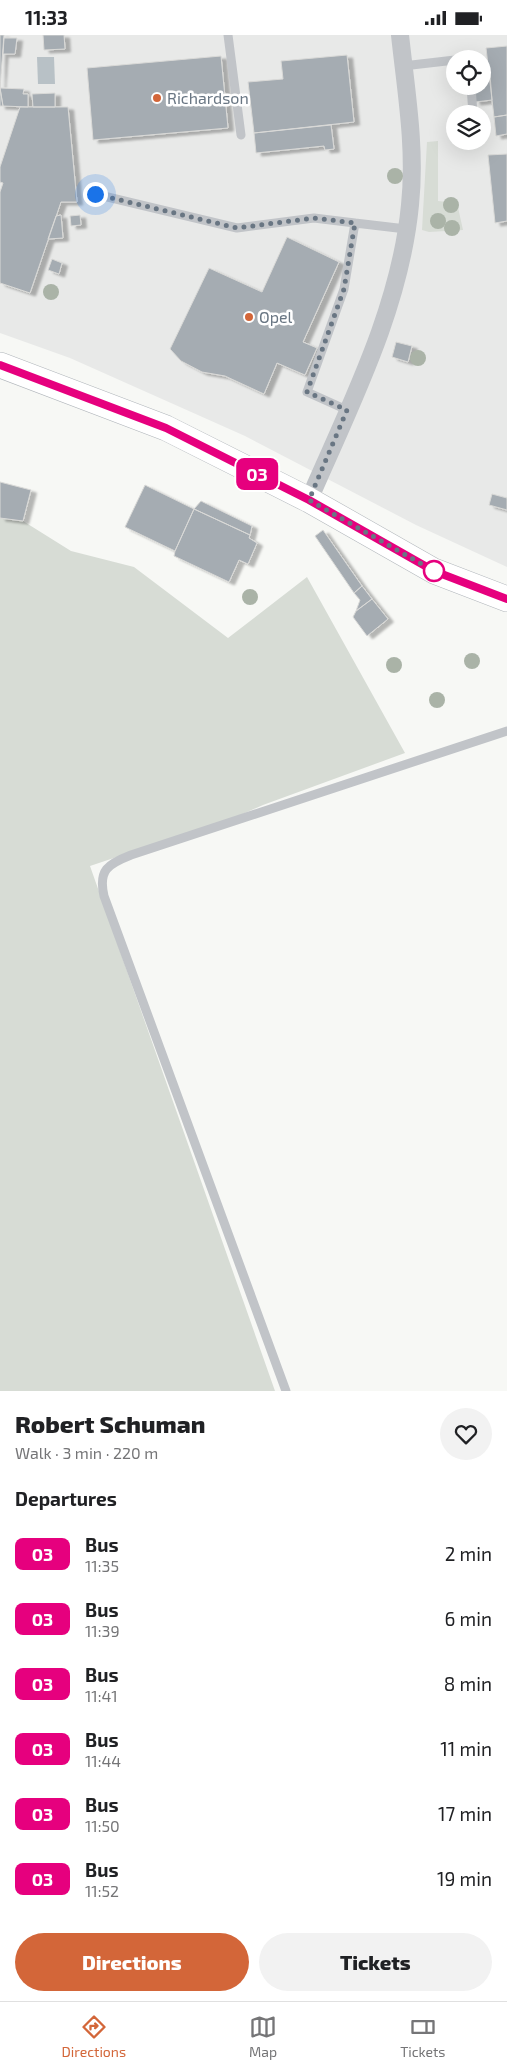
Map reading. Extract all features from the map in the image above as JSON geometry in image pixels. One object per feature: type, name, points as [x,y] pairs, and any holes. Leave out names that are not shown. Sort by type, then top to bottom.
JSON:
[{"type":"main road","points":[[0,365],[166,428],[309,500],[434,571],[507,599]]},
{"type":"street","points":[[309,500],[394,292],[410,205],[412,150],[400,35]]},
{"type":"lane","points":[[228,35],[241,135]]},
{"type":"lane","points":[[403,66],[446,61]]},
{"type":"lane","points":[[95,194],[237,228],[314,218],[406,229]]},
{"type":"lane","points":[[347,410],[307,392],[344,289],[355,223]]},
{"type":"lane","points":[[286,1391],[104,896],[101,881],[112,862],[507,731]]},
{"type":"shaded area","points":[[0,35],[507,35],[507,567],[416,525],[245,436],[70,358],[0,333]]},
{"type":"shaded area","points":[[37,57],[54,57],[55,84],[38,84]]},
{"type":"shaded area","points":[[438,141],[438,201],[457,203],[463,230],[429,232],[422,230],[427,142]]},
{"type":"shaded area","points":[[0,518],[23,521],[71,551],[134,567],[228,638],[307,577],[405,753],[263,805],[236,817],[90,866],[275,1391],[0,1391]]},
{"type":"building","points":[[0,35],[4,35],[0,88]]},
{"type":"building","points":[[43,35],[64,35],[65,49],[44,50]]},
{"type":"building","points":[[4,38],[17,38],[15,54],[3,54]]},
{"type":"building","points":[[507,46],[507,115],[494,117],[491,91],[491,50],[486,50],[486,48]]},
{"type":"building","points":[[347,55],[354,122],[254,133],[248,82],[283,79],[281,61]]},
{"type":"building","name":"Richardson","points":[[221,56],[228,128],[93,140],[87,68]]},
{"type":"building","points":[[0,88],[3,106],[0,106]]},
{"type":"building","points":[[0,88],[24,89],[23,94],[28,94],[28,107],[3,106]]},
{"type":"building","points":[[491,88],[492,100],[475,102],[474,95],[491,95]]},
{"type":"building","points":[[55,93],[55,107],[33,107],[32,94]]},
{"type":"building","points":[[20,107],[68,107],[77,202],[61,202],[30,293],[0,283],[0,192],[3,183],[0,182],[0,167]]},
{"type":"building","points":[[507,115],[507,134],[496,136],[494,117]]},
{"type":"building","points":[[331,125],[334,149],[325,150],[324,146],[256,153],[254,133]]},
{"type":"building","points":[[507,154],[507,221],[495,223],[488,155]]},
{"type":"building","points":[[61,215],[63,238],[48,239],[56,216]]},
{"type":"building","points":[[80,215],[81,225],[71,226],[70,216]]},
{"type":"building","name":"Opel","points":[[287,237],[339,262],[303,342],[317,348],[305,375],[277,363],[264,394],[225,376],[202,372],[181,361],[170,349],[209,268],[262,292]]},
{"type":"building","points":[[52,259],[62,263],[59,274],[48,270]]},
{"type":"building","points":[[396,342],[412,346],[408,362],[392,357]]},
{"type":"building","points":[[0,482],[31,490],[23,521],[0,518]]},
{"type":"building","points":[[145,485],[194,509],[175,551],[125,527]]},
{"type":"building","points":[[492,494],[507,498],[507,510],[489,505]]},
{"type":"building","points":[[201,501],[252,526],[250,535],[194,509]]},
{"type":"building","points":[[194,509],[250,535],[249,538],[257,543],[248,564],[239,560],[229,582],[174,556]]},
{"type":"building","points":[[323,530],[362,586],[354,593],[315,536]]},
{"type":"building","points":[[362,586],[372,599],[356,611],[360,600],[354,593]]},
{"type":"building","points":[[372,599],[388,619],[367,636],[353,617],[356,611]]},
{"type":"bus line","name":"03","points":[[0,365],[166,428],[309,500],[434,571],[507,599]]},
{"type":"place","name":"Richardson","points":[[157,98]]},
{"type":"place","name":"Opel","points":[[249,317]]},
{"type":"route","points":[[95,194],[237,228],[314,218],[355,223],[344,289],[307,392],[347,410],[309,500],[434,571]]}]
